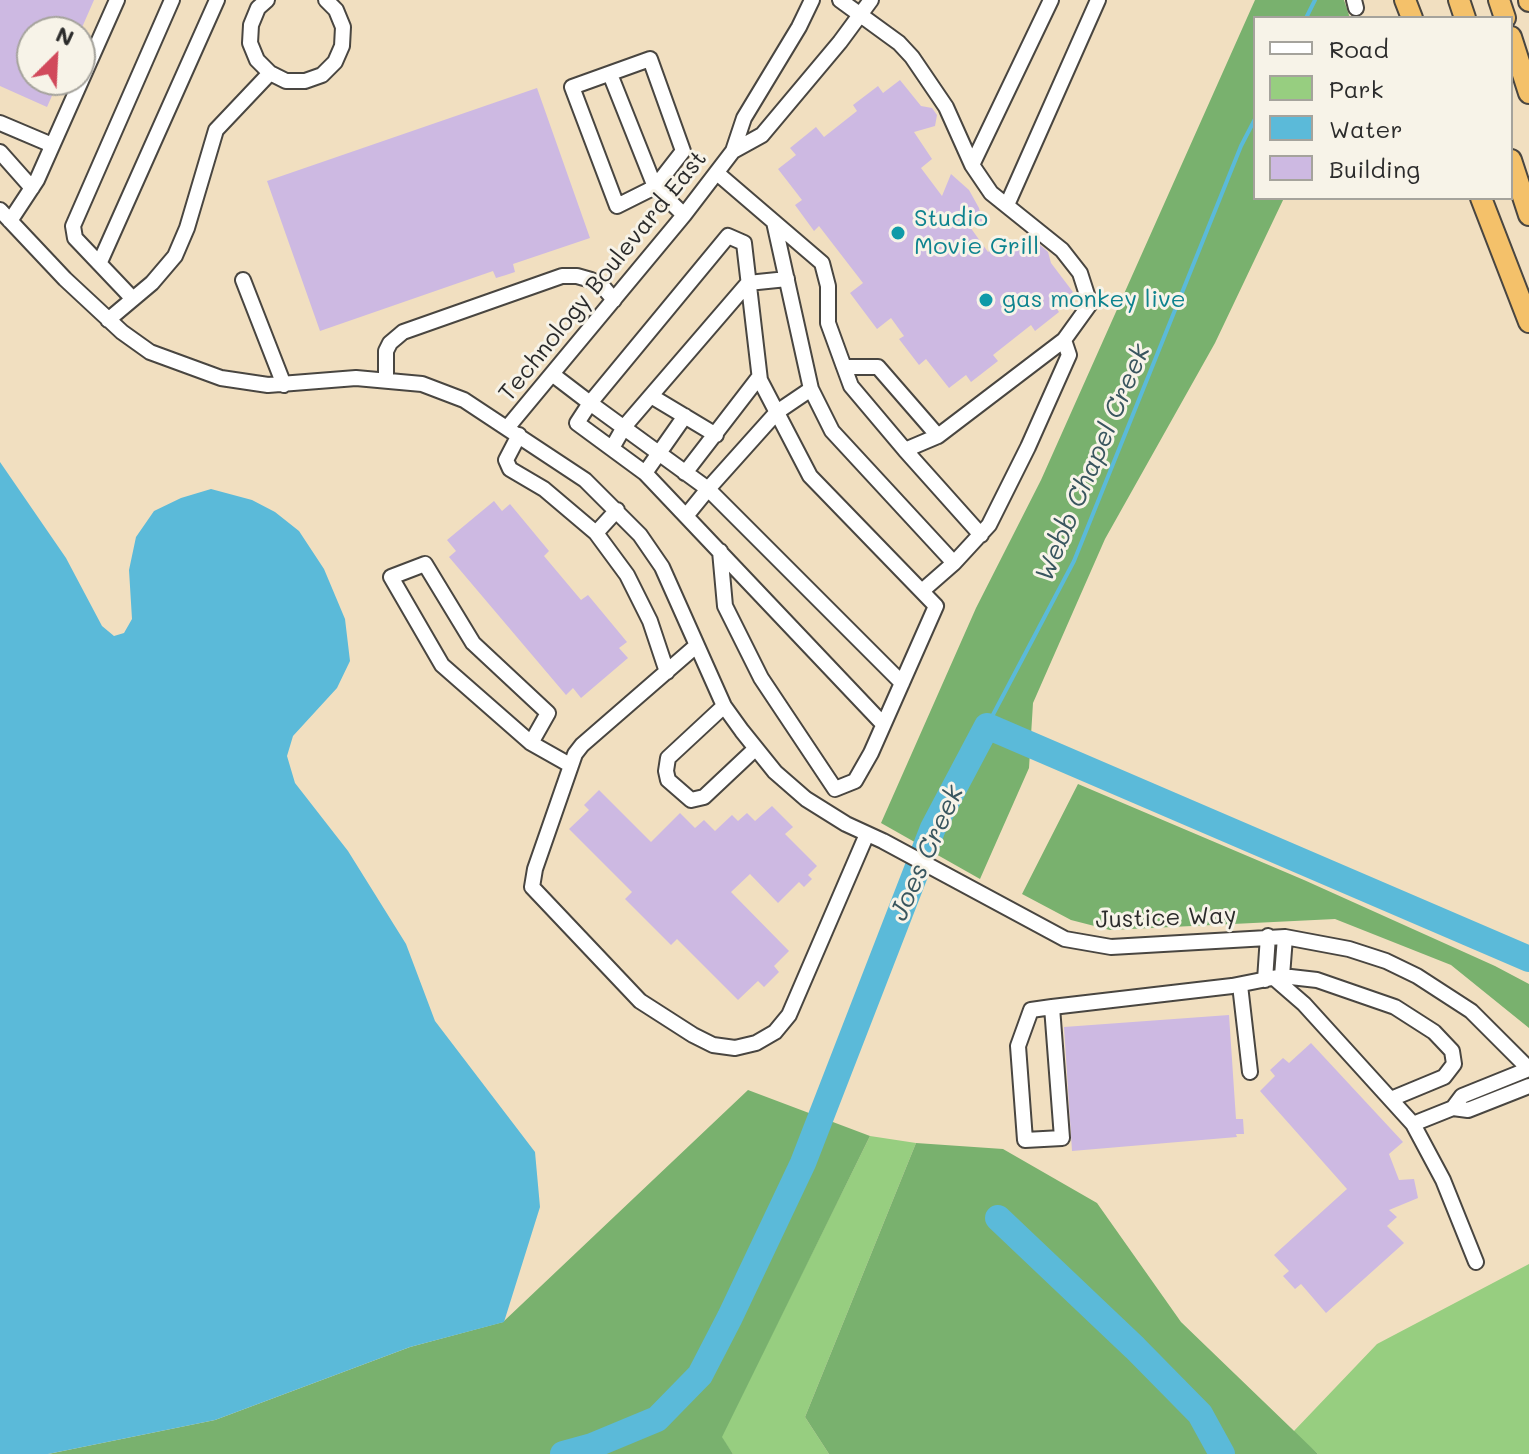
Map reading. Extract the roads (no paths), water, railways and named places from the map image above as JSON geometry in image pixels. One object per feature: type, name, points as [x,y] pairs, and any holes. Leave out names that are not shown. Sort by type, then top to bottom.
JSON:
[{"type":"highway","points":[[1513,43],[1529,93]]},
{"type":"highway","points":[[1513,166],[1529,215]]},
{"type":"highway","points":[[1482,200],[1529,322]]},
{"type":"street","points":[[5,216],[32,188],[117,0]]},
{"type":"street","points":[[133,299],[75,238],[73,226],[172,0]]},
{"type":"street","points":[[100,262],[217,0]]},
{"type":"street","points":[[267,0],[258,8],[251,25],[250,43],[257,60],[270,73],[286,81],[305,81],[322,75],[335,62],[342,46],[343,27],[336,10],[326,0]]},
{"type":"street","name":"Technology Boulevard East","points":[[513,432],[552,374],[733,151],[744,118],[812,0]]},
{"type":"street","points":[[840,0],[899,43],[912,57],[946,107],[972,165],[991,193],[1062,250],[1080,273],[1090,304],[1064,340],[938,436],[905,450]]},
{"type":"street","name":"Technology Boulevard East","points":[[733,151],[762,135],[871,0]]},
{"type":"street","points":[[972,165],[1051,0]]},
{"type":"street","points":[[1007,205],[1098,0]]},
{"type":"street","points":[[650,59],[683,151],[655,187],[617,206],[572,87],[650,59]]},
{"type":"street","points":[[108,320],[152,283],[175,256],[187,228],[216,130],[270,73]]},
{"type":"street","points":[[610,74],[655,187],[684,215]]},
{"type":"street","points":[[0,123],[52,145]]},
{"type":"street","points":[[0,152],[32,188]]},
{"type":"street","points":[[717,173],[822,263],[828,286],[828,323],[851,386],[981,535]]},
{"type":"street","name":"Justice Way","points":[[5,216],[108,320],[150,352],[221,378],[284,385],[356,378],[422,384],[464,400],[585,480],[640,535],[662,567],[724,706],[755,749],[775,772],[806,799],[867,834],[1065,939],[1111,947],[1285,937],[1349,949],[1386,961],[1417,976],[1471,1011],[1529,1069]]},
{"type":"street","points":[[774,221],[811,389],[832,431],[954,563]]},
{"type":"street","points":[[720,551],[725,606],[761,678],[835,789],[855,781],[883,724],[902,683],[936,606],[810,476],[759,377],[744,243],[728,236],[590,403],[577,423],[645,473],[720,551],[883,724]]},
{"type":"street","points":[[386,379],[386,351],[396,336],[562,276],[591,280],[614,300]]},
{"type":"street","points":[[612,448],[624,427],[748,283],[787,279]]},
{"type":"street","points":[[243,280],[284,385]]},
{"type":"street","points":[[922,591],[954,563],[989,525],[1069,355],[1064,340]]},
{"type":"street","points":[[844,367],[878,367],[938,436]]},
{"type":"street","points":[[552,374],[708,489],[902,683]]},
{"type":"street","points":[[685,473],[759,377]]},
{"type":"street","points":[[686,516],[777,412],[811,389]]},
{"type":"street","points":[[651,396],[716,435]]},
{"type":"street","points":[[645,473],[685,416]]},
{"type":"street","points":[[513,432],[506,460],[510,469],[544,489],[596,533],[627,575],[650,621],[667,672]]},
{"type":"street","points":[[596,533],[617,510]]},
{"type":"street","points":[[531,743],[548,713],[473,643],[425,564],[391,577],[442,665],[531,743],[570,765]]},
{"type":"street","points":[[696,646],[582,745],[570,765],[535,869],[532,887],[640,1001],[713,1045],[735,1048],[756,1043],[775,1032],[789,1015],[867,834]]},
{"type":"street","points":[[724,706],[668,758],[668,780],[691,800],[704,797],[755,749]]},
{"type":"street","points":[[1268,936],[1274,978],[1304,1004],[1413,1124],[1443,1180],[1476,1262]]},
{"type":"street","points":[[1274,978],[1285,937]]},
{"type":"street","points":[[1052,1007],[1062,1138],[1025,1140],[1018,1046],[1031,1010],[1052,1007],[1240,985],[1274,978],[1317,980],[1395,1007],[1434,1032],[1452,1051],[1454,1064],[1444,1077],[1391,1099]]},
{"type":"street","points":[[1240,985],[1250,1072]]},
{"type":"street","points":[[1453,1108],[1462,1096],[1529,1069]]},
{"type":"street","points":[[1413,1124],[1453,1108],[1468,1110],[1529,1086]]},
{"type":"water","points":[[0,462],[66,558],[102,626],[114,636],[124,633],[132,619],[129,570],[136,537],[154,511],[181,498],[211,489],[252,500],[275,512],[299,531],[324,569],[345,619],[350,661],[337,688],[293,736],[287,756],[295,783],[348,851],[406,944],[435,1021],[535,1152],[540,1207],[504,1322],[410,1347],[215,1420],[48,1454],[0,1454]]},
{"type":"waterway","name":"Webb Chapel Creek","points":[[1307,16],[1315,0]]},
{"type":"waterway","name":"Webb Chapel Creek","points":[[987,726],[1074,561],[1253,123]]},
{"type":"waterway","name":"Joes Creek","points":[[563,1454],[592,1446],[657,1419],[700,1375],[803,1163],[933,828],[987,726],[1529,959]]},
{"type":"waterway","points":[[998,1218],[1200,1414],[1222,1454]]},
{"type":"place","name":"Studio Movie Grill","points":[[898,233]]},
{"type":"place","name":"gas monkey live","points":[[986,300]]}]
